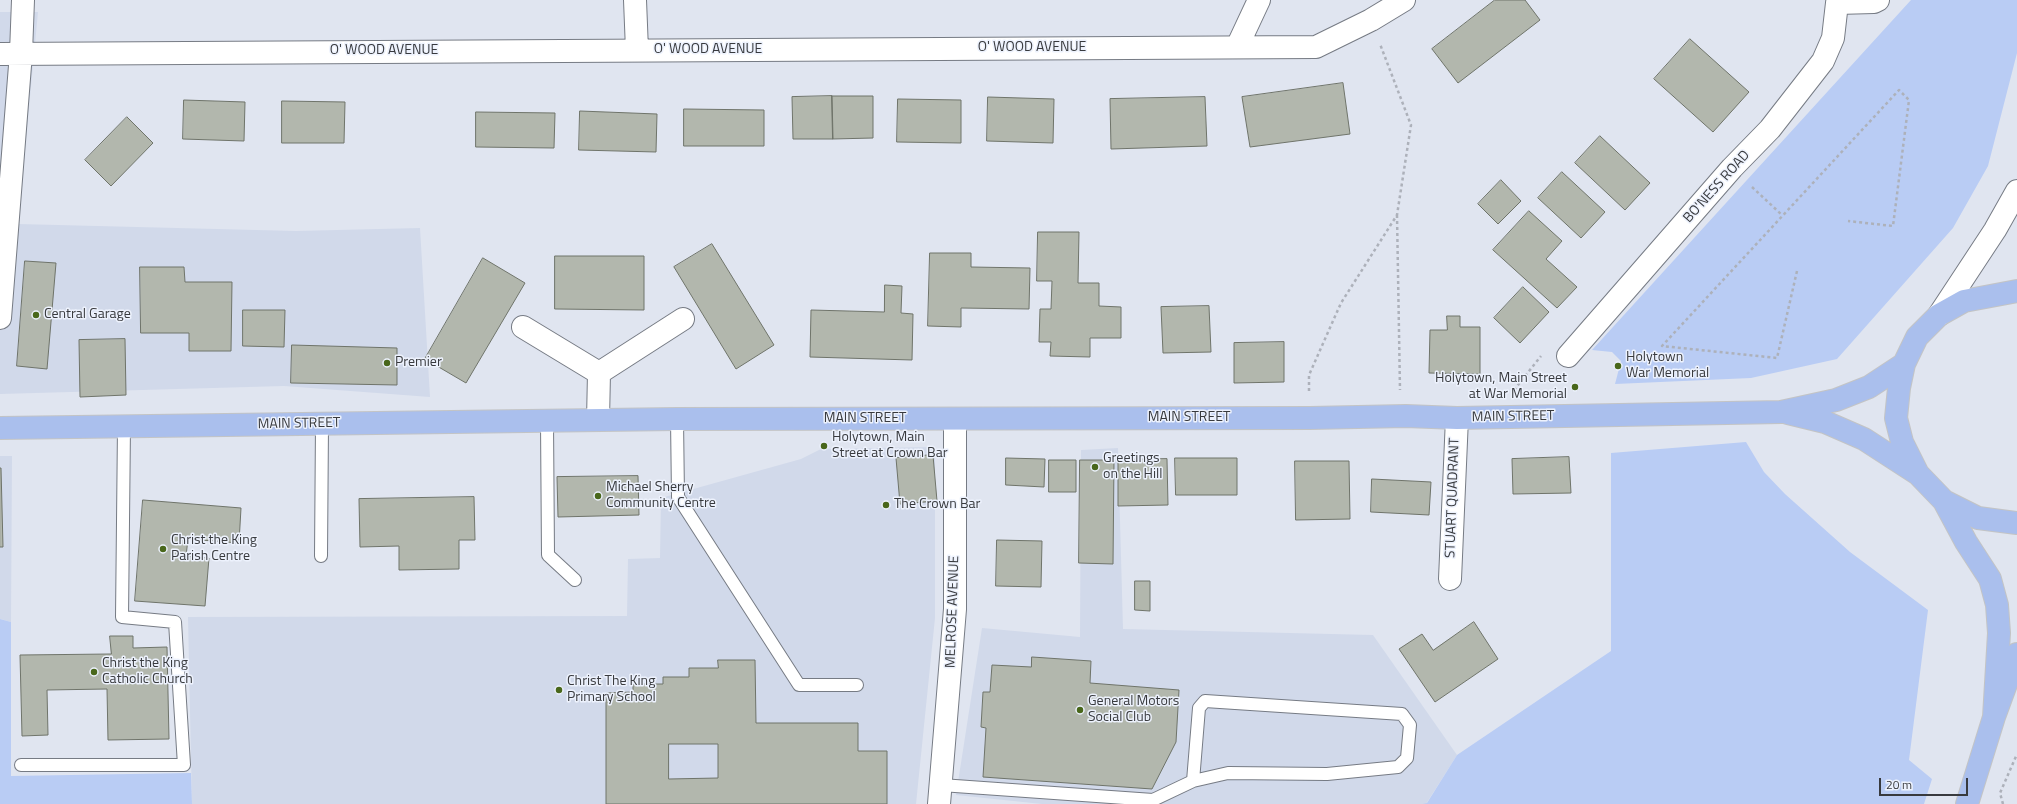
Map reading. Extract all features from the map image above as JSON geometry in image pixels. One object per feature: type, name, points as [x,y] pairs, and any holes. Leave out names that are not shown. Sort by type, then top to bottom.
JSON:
[{"type":"main road","points":[[1994,717],[1999,633],[1997,605],[1990,579],[1966,542],[1944,501],[1918,474],[1902,442],[1896,418],[1898,388],[1904,364],[1917,337],[1939,315],[1964,301],[2017,291]]},
{"type":"main road","name":"MAIN STREET","points":[[0,428],[547,422],[677,419],[1310,418],[1406,416],[1457,418],[1781,412],[1836,400],[1869,387],[1904,364]]},
{"type":"main road","name":"MAIN STREET","points":[[1781,412],[1825,422],[1864,439],[1918,474]]},
{"type":"main road","points":[[1944,501],[1978,518],[2017,523]]},
{"type":"main road","points":[[1967,804],[1994,717],[2017,654]]},
{"type":"street","points":[[0,318],[10,53],[23,0]]},
{"type":"street","points":[[635,0],[638,50]]},
{"type":"street","points":[[1237,47],[1259,0]]},
{"type":"street","name":"O' WOOD AVENUE","points":[[10,53],[1316,47],[1371,20],[1404,0]]},
{"type":"street","name":"BO'NESS ROAD","points":[[1568,356],[1732,168],[1770,130],[1822,61],[1833,38],[1835,2],[1874,2],[1878,0]]},
{"type":"street","points":[[1939,315],[1995,230],[2017,191]]},
{"type":"street","points":[[599,373],[683,319]]},
{"type":"street","points":[[523,327],[599,373]]},
{"type":"street","points":[[598,420],[599,373]]},
{"type":"street","name":"STUART QUADRANT","points":[[1450,579],[1457,418]]},
{"type":"street","name":"MELROSE AVENUE","points":[[940,795],[955,609],[956,419]]},
{"type":"lane","points":[[677,419],[678,497],[799,685],[857,685]]},
{"type":"lane","points":[[547,422],[548,555],[575,580]]},
{"type":"lane","points":[[321,556],[322,424]]},
{"type":"lane","points":[[21,765],[184,765],[175,622],[122,617],[124,426]]},
{"type":"lane","points":[[940,795],[1153,800],[1193,781],[1228,773],[1328,774],[1398,767],[1407,758],[1410,725],[1402,714],[1205,701],[1199,708],[1193,781]]},
{"type":"path","points":[[1371,20],[1411,125],[1397,215],[1400,390],[1406,416]]},
{"type":"path","points":[[1797,270],[1776,358],[1662,346],[1899,90],[1909,100],[1893,226],[1848,221]]},
{"type":"path","points":[[1732,168],[1782,215]]},
{"type":"path","points":[[1310,418],[1309,375],[1341,303],[1397,215]]},
{"type":"path","points":[[1493,417],[1547,350],[1568,356]]},
{"type":"path","points":[[2003,804],[2000,793],[2017,754]]},
{"type":"shaded area","points":[[1911,0],[2017,0],[2017,53],[1988,166],[1953,228],[1837,359],[1751,378],[1615,384],[1621,361],[1612,352],[1592,350]]},
{"type":"shaded area","points":[[0,12],[38,12],[18,224],[296,231],[420,228],[430,397],[284,386],[0,394]]},
{"type":"shaded area","points":[[1746,442],[1764,472],[1785,494],[1850,552],[1928,610],[1909,760],[1932,779],[1924,804],[1423,804],[1427,803],[1457,755],[1611,651],[1611,453]]},
{"type":"shaded area","name":"Christ The King Primary School","points":[[935,447],[935,618],[916,804],[192,804],[188,617],[627,616],[628,559],[660,558],[661,498],[801,459],[821,449]]},
{"type":"shaded area","points":[[1118,448],[1123,629],[1373,635],[1457,755],[1426,804],[1042,804],[956,795],[982,628],[1080,637],[1081,450]]},
{"type":"shaded area","points":[[0,456],[12,456],[11,622],[0,619]]},
{"type":"shaded area","points":[[0,619],[11,622],[11,776],[191,773],[192,804],[0,804]]},
{"type":"building","points":[[1495,0],[1525,0],[1540,20],[1458,83],[1432,49]]},
{"type":"building","points":[[1690,39],[1749,92],[1713,132],[1654,79]]},
{"type":"building","points":[[1343,83],[1350,134],[1250,147],[1242,97]]},
{"type":"building","points":[[832,96],[833,139],[793,139],[792,97]]},
{"type":"building","points":[[832,96],[873,96],[873,138],[833,139]]},
{"type":"building","points":[[988,97],[1054,99],[1053,143],[987,141]]},
{"type":"building","points":[[1205,97],[1207,146],[1111,149],[1110,99]]},
{"type":"building","points":[[898,99],[961,100],[961,143],[897,142]]},
{"type":"building","points":[[184,100],[245,102],[244,141],[183,139]]},
{"type":"building","points":[[282,101],[345,102],[344,143],[282,143]]},
{"type":"building","points":[[684,109],[764,110],[764,146],[684,146]]},
{"type":"building","points":[[580,111],[657,114],[656,152],[579,150]]},
{"type":"building","points":[[476,112],[555,113],[554,148],[476,147]]},
{"type":"building","points":[[127,117],[153,143],[111,186],[85,160]]},
{"type":"building","points":[[1600,136],[1650,183],[1625,210],[1575,163]]},
{"type":"building","points":[[1562,172],[1605,212],[1581,238],[1538,198]]},
{"type":"building","points":[[1501,180],[1521,201],[1498,224],[1478,204]]},
{"type":"building","points":[[1529,211],[1562,241],[1546,259],[1577,287],[1557,308],[1493,250]]},
{"type":"building","points":[[1038,232],[1079,232],[1078,283],[1099,283],[1099,306],[1121,307],[1121,338],[1090,338],[1090,357],[1050,356],[1051,342],[1039,342],[1040,309],[1051,309],[1052,281],[1037,281]]},
{"type":"building","points":[[712,244],[774,345],[736,369],[674,267]]},
{"type":"building","points":[[930,253],[971,253],[971,267],[1030,268],[1029,309],[961,308],[961,327],[928,326]]},
{"type":"building","points":[[555,256],[644,256],[644,310],[555,309]]},
{"type":"building","points":[[483,258],[525,283],[466,383],[425,359]]},
{"type":"building","name":"Central Garage","points":[[25,261],[56,263],[47,369],[17,366]]},
{"type":"building","points":[[140,267],[184,267],[185,282],[232,282],[231,351],[189,351],[189,333],[141,333]]},
{"type":"building","points":[[885,285],[902,286],[901,313],[913,314],[912,360],[810,357],[811,310],[884,312]]},
{"type":"building","points":[[1523,287],[1549,312],[1520,343],[1494,318]]},
{"type":"building","points":[[1209,306],[1211,352],[1163,353],[1161,307]]},
{"type":"building","points":[[243,310],[285,310],[284,347],[243,346]]},
{"type":"building","points":[[1447,316],[1460,316],[1460,327],[1480,327],[1480,374],[1429,373],[1430,330],[1447,330]]},
{"type":"building","points":[[125,339],[126,395],[80,397],[79,340]]},
{"type":"building","points":[[1284,342],[1284,382],[1234,383],[1234,343]]},
{"type":"building","points":[[292,345],[397,348],[397,385],[291,383]]},
{"type":"building","points":[[933,455],[937,501],[900,504],[896,458]]},
{"type":"building","points":[[1569,457],[1571,493],[1513,494],[1512,459]]},
{"type":"building","points":[[1006,458],[1045,459],[1044,487],[1006,485]]},
{"type":"building","points":[[1175,458],[1237,458],[1237,495],[1176,495]]},
{"type":"building","points":[[1167,459],[1168,505],[1118,506],[1118,460]]},
{"type":"building","points":[[1049,460],[1076,460],[1076,492],[1049,492]]},
{"type":"building","points":[[1080,460],[1114,460],[1113,564],[1079,563]]},
{"type":"building","points":[[1295,461],[1349,461],[1350,519],[1296,520]]},
{"type":"building","points":[[1,468],[3,547],[0,547]]},
{"type":"building","name":"Michael Sherry Community Centre","points":[[638,476],[639,515],[558,517],[557,477]]},
{"type":"building","points":[[1372,479],[1431,482],[1429,515],[1371,512]]},
{"type":"building","points":[[474,497],[475,540],[459,540],[459,569],[399,570],[399,546],[360,547],[359,499]]},
{"type":"building","name":"Christ the King Parish Centre","points":[[143,500],[241,508],[239,543],[188,539],[186,556],[209,558],[205,606],[135,601]]},
{"type":"building","points":[[997,540],[1042,541],[1041,587],[996,586]]},
{"type":"building","points":[[1135,581],[1150,581],[1150,611],[1135,610]]},
{"type":"building","points":[[1474,622],[1498,659],[1435,702],[1399,649],[1422,634],[1433,650]]},
{"type":"building","name":"Christ the King Catholic Church","points":[[110,636],[133,636],[133,648],[167,647],[169,739],[108,740],[107,689],[47,690],[48,735],[22,736],[20,655],[111,654]]},
{"type":"building","name":"General Motors Social Club","points":[[1032,657],[1091,661],[1090,683],[1179,690],[1176,742],[1152,789],[983,777],[986,728],[981,727],[983,692],[990,692],[992,665],[1031,667]]},
{"type":"building","points":[[718,660],[755,660],[756,723],[858,723],[858,751],[887,751],[887,804],[606,804],[606,693],[633,692],[633,684],[663,684],[663,677],[689,677],[689,668],[718,668]],"holes":[[[669,744],[718,744],[718,778],[669,779]]]},
{"type":"place","name":"Central Garage","points":[[36,315]]},
{"type":"place","name":"Premier","points":[[387,363]]},
{"type":"place","name":"Holytown War Memorial","points":[[1618,366]]},
{"type":"place","name":"Holytown, Main Street at War Memorial","points":[[1575,387]]},
{"type":"place","name":"Holytown, Main Street at Crown Bar","points":[[824,446]]},
{"type":"place","name":"Greetings on the Hill","points":[[1095,467]]},
{"type":"place","name":"Michael Sherry Community Centre","points":[[598,496]]},
{"type":"place","name":"The Crown Bar","points":[[886,505]]},
{"type":"place","name":"Christ the King Parish Centre","points":[[163,549]]},
{"type":"place","name":"Christ the King Catholic Church","points":[[94,672]]},
{"type":"place","name":"Christ The King Primary School","points":[[559,690]]},
{"type":"place","name":"General Motors Social Club","points":[[1080,710]]}]
